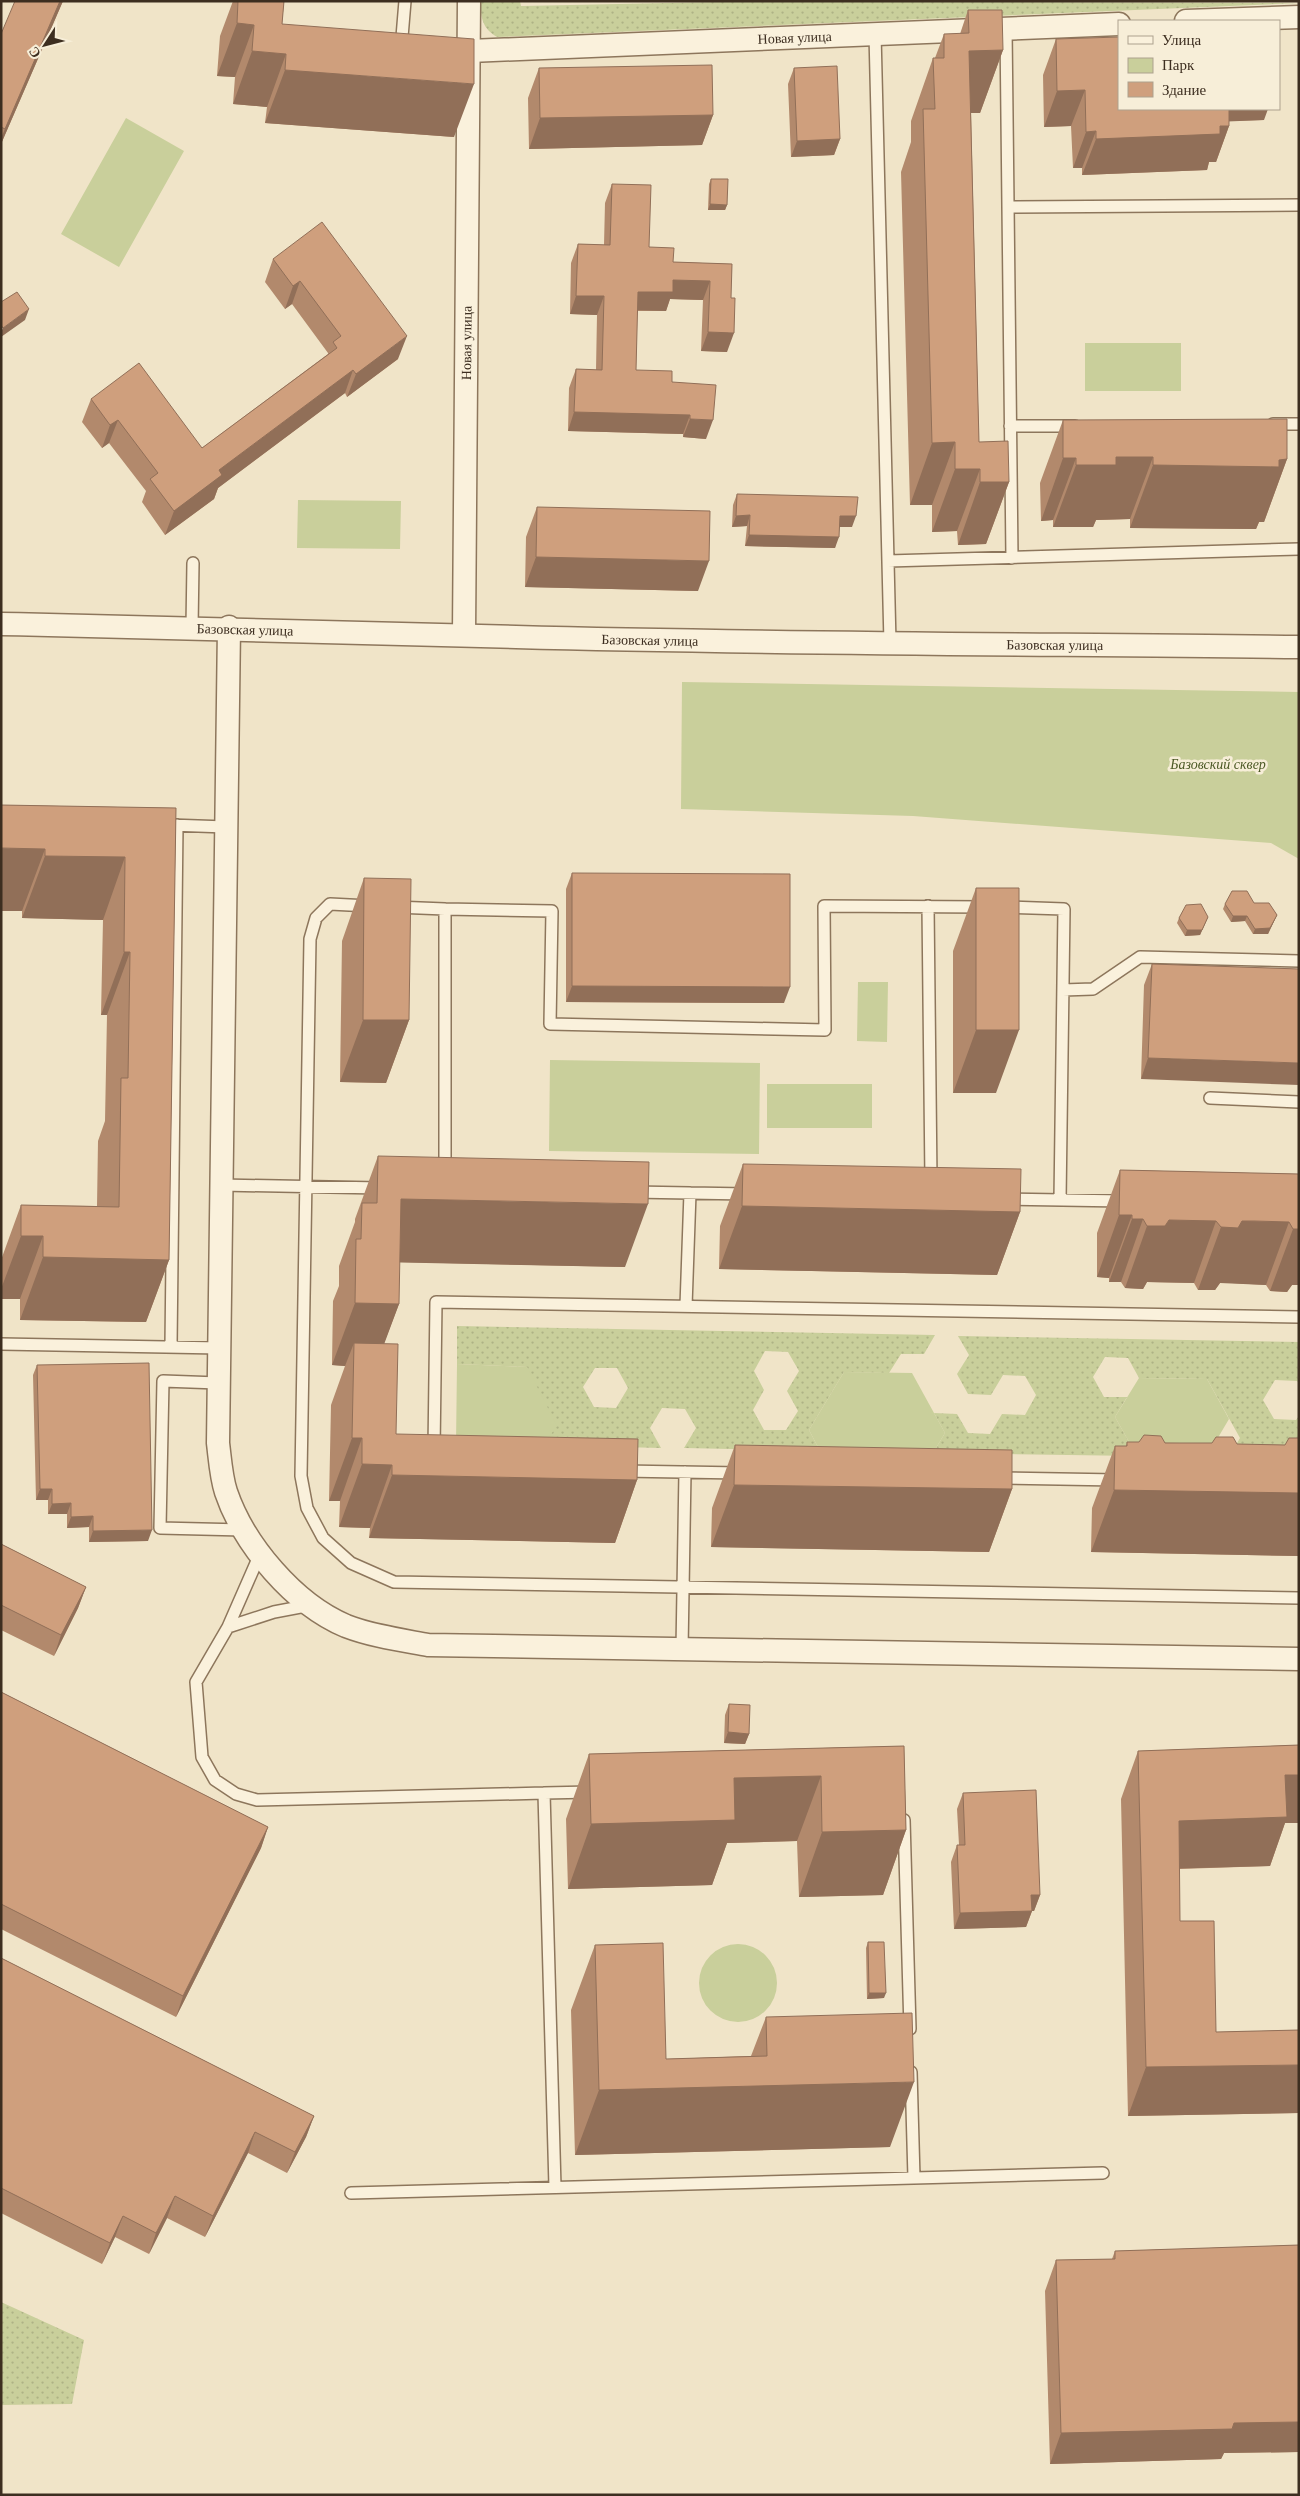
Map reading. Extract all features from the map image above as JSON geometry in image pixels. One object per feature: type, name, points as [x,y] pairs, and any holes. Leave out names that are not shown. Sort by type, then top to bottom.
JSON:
[{"type":"street","name":"Новая улица","points":[[464,634],[469,1]]},
{"type":"street","points":[[1214,20],[1299,17]]},
{"type":"street","name":"Новая улица","points":[[470,51],[1118,24]]},
{"type":"street","name":"Базовская улица","points":[[1,624],[228,627],[890,643],[1299,647]]},
{"type":"street","points":[[228,627],[220,1348],[217,1429],[226,1491],[244,1530],[270,1569],[311,1605],[345,1625],[380,1636],[428,1645],[1299,1659]]},
{"type":"lane","points":[[392,48],[402,49],[405,1]]},
{"type":"lane","points":[[1006,28],[1012,558]]},
{"type":"lane","points":[[874,34],[890,643]]},
{"type":"lane","points":[[1008,207],[1299,204]]},
{"type":"lane","points":[[1259,424],[1299,424]]},
{"type":"lane","points":[[1010,426],[1090,426]]},
{"type":"lane","points":[[888,561],[1299,549]]},
{"type":"lane","points":[[192,627],[193,563]]},
{"type":"lane","points":[[158,825],[226,827]]},
{"type":"lane","points":[[171,1346],[178,825]]},
{"type":"lane","points":[[1060,1200],[1064,908],[824,906],[825,1030],[550,1024],[552,911],[330,904],[316,918],[310,939],[301,1476],[307,1508],[323,1538],[351,1563],[394,1582],[1299,1598]]},
{"type":"lane","points":[[928,906],[932,1188]]},
{"type":"lane","points":[[445,909],[445,1180]]},
{"type":"lane","points":[[1063,990],[1093,989],[1140,956],[1299,961]]},
{"type":"lane","points":[[1210,1098],[1299,1102]]},
{"type":"lane","points":[[221,1185],[395,1188]]},
{"type":"lane","points":[[621,1192],[758,1195]]},
{"type":"lane","points":[[686,1306],[690,1194]]},
{"type":"lane","points":[[991,1199],[1132,1201]]},
{"type":"lane","points":[[434,1459],[436,1302],[1299,1318]]},
{"type":"lane","points":[[1,1344],[220,1348]]},
{"type":"lane","points":[[218,1383],[163,1381],[160,1528],[244,1530]]},
{"type":"lane","points":[[607,1471],[753,1473]]},
{"type":"lane","points":[[682,1649],[685,1472]]},
{"type":"lane","points":[[988,1477],[1125,1480]]},
{"type":"lane","points":[[260,1554],[228,1627],[196,1682],[202,1757],[214,1780],[236,1794],[258,1800],[607,1791]]},
{"type":"lane","points":[[228,1627],[274,1612],[311,1605]]},
{"type":"lane","points":[[544,1793],[555,2187]]},
{"type":"lane","points":[[904,1812],[910,2042]]},
{"type":"lane","points":[[911,2061],[914,2178]]},
{"type":"lane","points":[[351,2193],[1103,2173]]},
{"type":"green space","points":[[480,1],[520,1],[521,6],[764,1],[1299,3],[497,37],[488,30],[483,22]]},
{"type":"green space","points":[[126,118],[184,151],[119,267],[61,234]]},
{"type":"green space","points":[[1085,343],[1181,343],[1181,391],[1085,391]]},
{"type":"green space","points":[[298,500],[401,501],[400,549],[297,548]]},
{"type":"green space","name":"Базовский сквер","points":[[682,682],[1299,692],[1299,859],[1271,843],[913,816],[681,809]]},
{"type":"green space","points":[[858,982],[888,982],[887,1042],[857,1041]]},
{"type":"green space","points":[[550,1060],[760,1063],[759,1154],[549,1151]]},
{"type":"green space","points":[[767,1084],[872,1084],[872,1128],[767,1128]]},
{"type":"green space","points":[[457,1326],[935,1335],[924,1354],[901,1354],[889,1373],[844,1372],[809,1430],[820,1451],[684,1448],[696,1428],[685,1409],[662,1408],[650,1428],[661,1448],[543,1445],[527,1367],[457,1364]],"holes":[[[765,1351],[788,1352],[799,1371],[787,1391],[798,1411],[786,1430],[764,1430],[753,1410],[764,1390],[754,1371]],[[595,1368],[617,1368],[628,1388],[616,1408],[594,1407],[583,1387]]]},
{"type":"green space","points":[[958,1336],[1299,1342],[1299,1383],[1297,1381],[1275,1380],[1263,1400],[1274,1419],[1296,1420],[1299,1416],[1299,1459],[1228,1458],[1240,1438],[1207,1379],[1139,1378],[1128,1358],[1105,1357],[1093,1377],[1104,1397],[1127,1397],[1115,1417],[1137,1456],[933,1453],[945,1433],[934,1413],[957,1414],[968,1433],[990,1434],[1002,1414],[1025,1415],[1036,1395],[1025,1376],[1003,1375],[991,1395],[968,1394],[957,1374],[969,1355]]},
{"type":"green space","points":[[457,1364],[527,1367],[557,1426],[543,1445],[456,1444]]},
{"type":"green space","points":[[844,1372],[912,1373],[945,1433],[933,1453],[820,1451],[809,1430]]},
{"type":"green space","points":[[1139,1378],[1207,1379],[1229,1419],[1206,1458],[1137,1456],[1115,1417]]},
{"type":"green space","points":[[730,1944],[746,1944],[760,1950],[771,1961],[777,1975],[777,1991],[771,2005],[760,2016],[746,2022],[730,2022],[716,2016],[705,2005],[699,1991],[699,1975],[705,1961],[716,1950]]},
{"type":"green space","points":[[1,2302],[84,2340],[72,2404],[1,2405]]},
{"type":"building","points":[[15,1],[60,1],[5,129],[1,127],[1,34]]},
{"type":"building","points":[[238,1],[284,1],[282,24],[474,39],[474,84],[285,70],[286,54],[252,51],[254,25],[237,23]]},
{"type":"building","points":[[968,10],[1002,10],[1003,50],[969,51],[979,442],[1008,441],[1009,482],[980,482],[980,469],[955,469],[955,442],[932,443],[923,109],[935,109],[933,58],[944,58],[944,34],[969,33]]},
{"type":"building","points":[[1118,37],[1118,110],[1229,110],[1229,126],[1220,126],[1220,134],[1096,139],[1096,131],[1086,132],[1085,90],[1057,91],[1056,39]]},
{"type":"building","points":[[712,65],[713,115],[540,118],[539,68]]},
{"type":"building","points":[[837,66],[840,139],[797,141],[794,68]]},
{"type":"building","points":[[711,179],[728,179],[727,205],[710,204]]},
{"type":"building","points":[[612,184],[651,185],[649,247],[674,248],[673,262],[732,264],[731,298],[735,298],[734,333],[708,332],[710,281],[673,280],[673,292],[638,292],[636,370],[672,371],[672,382],[716,385],[713,420],[690,419],[690,415],[574,412],[576,369],[602,370],[604,296],[576,296],[578,244],[610,245]]},
{"type":"building","points":[[322,222],[407,336],[356,374],[353,370],[219,470],[222,475],[174,511],[150,479],[158,473],[118,420],[110,425],[91,399],[139,363],[202,448],[337,348],[333,342],[341,336],[300,281],[293,286],[273,259]]},
{"type":"building","points":[[17,292],[29,309],[3,328],[1,325],[1,302]]},
{"type":"building","points":[[1287,419],[1287,459],[1279,460],[1279,467],[1153,465],[1153,457],[1116,457],[1116,465],[1076,465],[1076,458],[1063,458],[1063,420]]},
{"type":"building","points":[[737,494],[858,497],[856,516],[840,516],[839,537],[749,535],[750,515],[736,516]]},
{"type":"building","points":[[537,507],[710,511],[709,561],[536,557]]},
{"type":"building","points":[[1,805],[176,808],[169,1260],[43,1257],[43,1236],[21,1236],[21,1205],[119,1207],[121,1078],[128,1078],[130,952],[124,952],[125,857],[45,856],[45,849],[1,848]]},
{"type":"building","points":[[572,873],[790,874],[790,987],[572,986]]},
{"type":"building","points":[[364,878],[411,879],[409,1020],[363,1020]]},
{"type":"building","points":[[976,888],[1019,888],[1019,1030],[976,1030]]},
{"type":"building","points":[[1232,891],[1247,891],[1254,903],[1269,903],[1277,915],[1270,928],[1255,929],[1247,916],[1233,916],[1225,904]]},
{"type":"building","points":[[1201,904],[1208,917],[1202,930],[1187,930],[1179,918],[1186,905]]},
{"type":"building","points":[[1152,964],[1299,969],[1299,1063],[1148,1058]]},
{"type":"building","points":[[378,1156],[649,1162],[648,1204],[401,1199],[399,1304],[355,1303],[356,1239],[361,1239],[362,1203],[377,1203]]},
{"type":"building","points":[[743,1164],[1021,1169],[1020,1212],[742,1206]]},
{"type":"building","points":[[1120,1170],[1299,1174],[1299,1229],[1293,1229],[1289,1222],[1254,1221],[1242,1221],[1238,1228],[1221,1227],[1216,1221],[1169,1220],[1165,1226],[1147,1226],[1143,1219],[1132,1219],[1132,1215],[1119,1215]]},
{"type":"building","points":[[354,1343],[398,1344],[396,1434],[638,1439],[637,1480],[392,1475],[392,1465],[362,1464],[362,1438],[352,1438]]},
{"type":"building","points":[[149,1363],[152,1530],[93,1531],[93,1516],[71,1517],[71,1503],[52,1504],[52,1489],[40,1489],[37,1365]]},
{"type":"building","points":[[1144,1435],[1161,1436],[1165,1443],[1212,1443],[1216,1437],[1233,1437],[1237,1444],[1285,1445],[1289,1438],[1299,1438],[1299,1493],[1114,1490],[1115,1446],[1127,1446],[1127,1442],[1139,1442]]},
{"type":"building","points":[[735,1445],[1012,1450],[1012,1489],[734,1485]]},
{"type":"building","points":[[1,1544],[86,1587],[61,1635],[1,1605]]},
{"type":"building","points":[[1,1692],[268,1827],[183,1996],[1,1904]]},
{"type":"building","points":[[729,1704],[750,1705],[749,1734],[728,1732]]},
{"type":"building","points":[[1299,1745],[1299,1775],[1285,1775],[1287,1817],[1179,1821],[1180,1921],[1214,1921],[1216,2032],[1299,2030],[1299,2065],[1146,2067],[1138,1751]]},
{"type":"building","points":[[904,1746],[906,1830],[822,1832],[821,1776],[734,1778],[735,1820],[591,1824],[589,1754]]},
{"type":"building","points":[[1036,1790],[1040,1895],[1031,1895],[1032,1911],[960,1913],[957,1845],[965,1845],[963,1793]]},
{"type":"building","points":[[868,1942],[884,1942],[886,1993],[869,1993]]},
{"type":"building","points":[[663,1943],[666,2059],[767,2056],[766,2017],[912,2013],[914,2082],[599,2090],[595,1945]]},
{"type":"building","points":[[1,1958],[314,2116],[295,2152],[255,2132],[213,2216],[175,2196],[156,2233],[123,2216],[110,2243],[1,2188]]},
{"type":"building","points":[[1299,2245],[1299,2422],[1234,2423],[1232,2429],[1061,2433],[1056,2260],[1115,2259],[1115,2251]]}]
